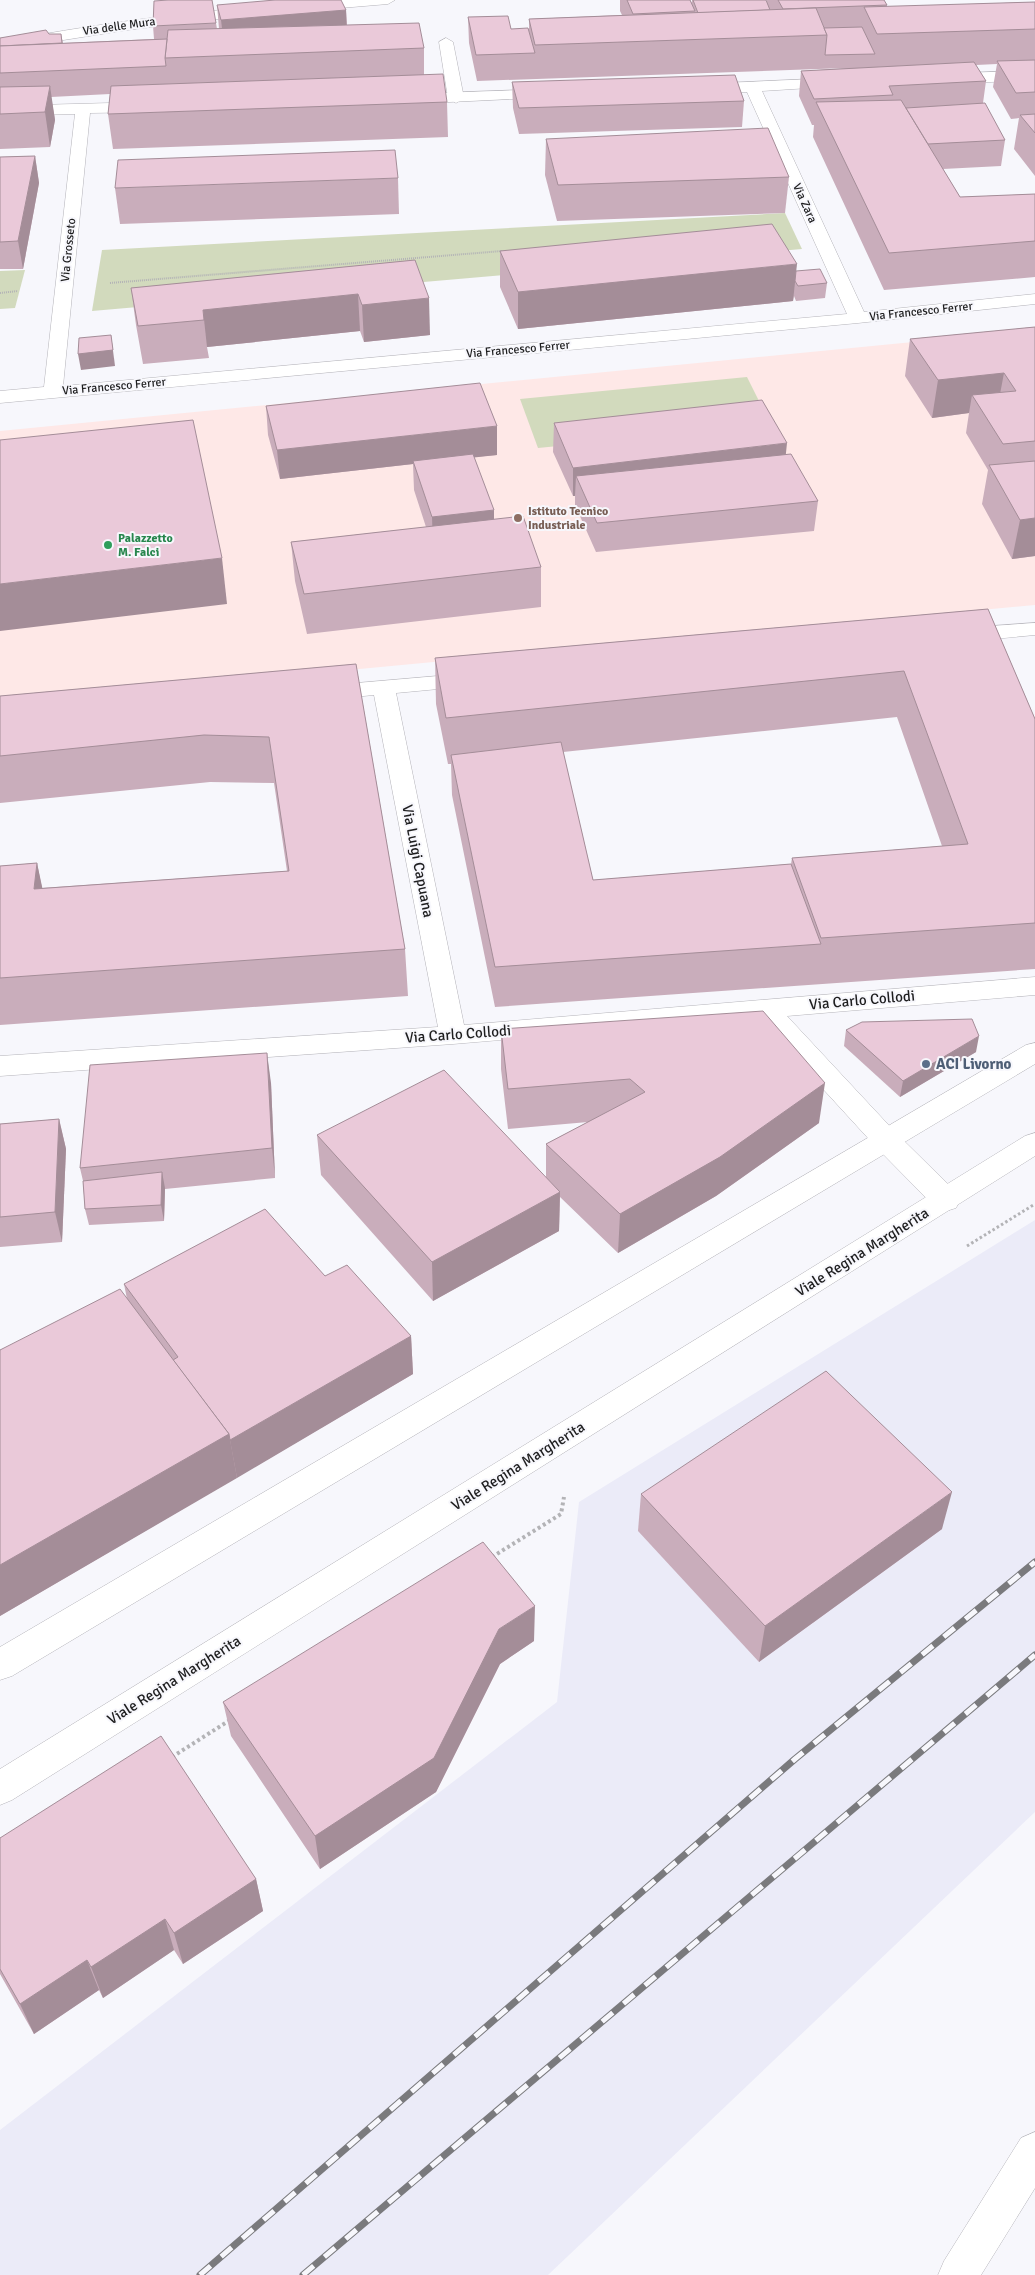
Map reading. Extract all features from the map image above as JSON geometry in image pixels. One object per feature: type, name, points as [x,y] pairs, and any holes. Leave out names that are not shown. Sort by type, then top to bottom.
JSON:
[{"type":"street","points":[[288,9],[388,0]]},
{"type":"street","name":"Via delle Mura","points":[[0,46],[95,28],[171,18],[268,10]]},
{"type":"street","points":[[446,42],[456,98]]},
{"type":"street","points":[[928,80],[1035,75]]},
{"type":"street","points":[[684,89],[850,83]]},
{"type":"street","name":"Via Zara","points":[[753,87],[858,318]]},
{"type":"street","points":[[396,100],[565,94]]},
{"type":"street","points":[[0,112],[167,106]]},
{"type":"street","name":"Via Grosseto","points":[[53,391],[84,109]]},
{"type":"street","name":"Via Francesco Ferrer","points":[[0,397],[858,318],[1035,299]]},
{"type":"street","points":[[937,638],[1000,641],[1035,629]]},
{"type":"street","points":[[305,694],[492,678]]},
{"type":"street","name":"Via Luigi Capuana","points":[[384,688],[453,1035]]},
{"type":"street","name":"Via Carlo Collodi","points":[[0,1066],[453,1035],[1035,986]]},
{"type":"street","points":[[764,1008],[887,1141],[946,1200]]},
{"type":"street","points":[[0,1665],[1035,1052]]},
{"type":"street","name":"Viale Regina Margherita","points":[[0,1788],[1035,1143]]},
{"type":"street","points":[[958,2275],[1035,2152]]},
{"type":"path","points":[[106,283],[510,250]]},
{"type":"path","points":[[0,293],[23,291]]},
{"type":"path","points":[[959,1251],[1035,1204]]},
{"type":"path","points":[[486,1561],[561,1514],[564,1494]]},
{"type":"path","points":[[168,1760],[234,1718]]},
{"type":"shaded area","name":"Istituto Tecnico Industriale","points":[[1035,330],[1035,605],[0,703],[0,431]]},
{"type":"shaded area","points":[[1035,1220],[1035,1812],[548,2275],[0,2275],[0,2130],[557,1702],[579,1502]]},
{"type":"green space","points":[[785,213],[802,249],[92,311],[102,250]]},
{"type":"green space","points":[[25,270],[15,308],[0,309],[0,271]]},
{"type":"green space","points":[[747,377],[771,425],[538,448],[520,399]]},
{"type":"building","points":[[212,0],[216,23],[153,26],[154,1]]},
{"type":"building","points":[[275,0],[341,0],[346,10],[221,20],[217,5]]},
{"type":"building","points":[[627,0],[690,0],[695,11],[633,14]]},
{"type":"building","points":[[693,0],[766,0],[770,10],[698,13]]},
{"type":"building","points":[[778,0],[884,0],[887,5],[783,9]]},
{"type":"building","points":[[1035,2],[1035,29],[877,34],[864,7]]},
{"type":"building","points":[[816,8],[827,35],[535,45],[529,19]]},
{"type":"building","points":[[508,16],[511,29],[528,28],[535,53],[476,55],[468,17]]},
{"type":"building","points":[[419,23],[424,48],[165,58],[168,30]]},
{"type":"building","points":[[862,27],[875,54],[825,55],[827,35],[824,28]]},
{"type":"building","points":[[46,30],[49,34],[61,34],[62,43],[0,46],[0,38]]},
{"type":"building","points":[[167,39],[166,66],[0,73],[0,46]]},
{"type":"building","points":[[1035,60],[1035,92],[1016,93],[997,61]]},
{"type":"building","points":[[974,62],[986,81],[889,86],[893,95],[814,99],[801,71]]},
{"type":"building","points":[[443,74],[447,102],[108,114],[111,86]]},
{"type":"building","points":[[735,75],[744,101],[519,108],[512,82]]},
{"type":"building","points":[[50,86],[45,112],[0,114],[0,87]]},
{"type":"building","points":[[901,100],[960,197],[1035,194],[1035,241],[889,253],[816,102]]},
{"type":"building","points":[[985,103],[1005,140],[928,144],[906,108]]},
{"type":"building","points":[[1035,114],[1035,133],[1020,115]]},
{"type":"building","points":[[768,128],[789,177],[558,185],[546,139]]},
{"type":"building","points":[[395,150],[398,178],[115,188],[118,160]]},
{"type":"building","points":[[35,156],[18,241],[0,242],[0,157]]},
{"type":"building","points":[[772,224],[797,264],[518,292],[500,251]]},
{"type":"building","points":[[415,260],[429,298],[362,305],[358,294],[203,310],[204,320],[138,326],[131,288]]},
{"type":"building","points":[[820,269],[827,283],[798,286],[795,281],[796,271]]},
{"type":"building","points":[[1035,327],[1035,441],[1003,444],[972,395],[1016,391],[1004,373],[938,380],[910,339]]},
{"type":"building","points":[[111,335],[113,350],[78,354],[79,338]]},
{"type":"building","points":[[480,383],[497,426],[277,450],[266,406]]},
{"type":"building","points":[[762,400],[787,443],[573,468],[554,423]]},
{"type":"building","name":"Palazzetto M. Falci","points":[[193,420],[222,558],[0,584],[0,440]]},
{"type":"building","points":[[473,454],[494,510],[432,517],[413,461]]},
{"type":"building","points":[[791,454],[818,501],[597,523],[576,476]]},
{"type":"building","points":[[1035,461],[1035,518],[1020,520],[989,465]]},
{"type":"building","points":[[523,516],[541,567],[304,594],[291,542]]},
{"type":"building","points":[[988,609],[1035,719],[1035,923],[821,938],[792,858],[968,844],[904,671],[446,718],[435,658]]},
{"type":"building","points":[[356,664],[405,949],[0,978],[0,866],[37,863],[34,889],[289,871],[269,737],[204,735],[0,756],[0,696]]},
{"type":"building","points":[[561,742],[593,880],[791,864],[821,944],[495,967],[451,755]]},
{"type":"building","points":[[763,1011],[825,1083],[720,1157],[620,1214],[546,1144],[645,1092],[630,1079],[508,1089],[501,1029]]},
{"type":"building","points":[[972,1019],[979,1036],[903,1081],[846,1030],[862,1022]]},
{"type":"building","points":[[267,1053],[272,1148],[80,1168],[90,1065]]},
{"type":"building","points":[[444,1070],[560,1192],[432,1262],[317,1135]]},
{"type":"building","points":[[59,1119],[55,1212],[0,1217],[0,1124]]},
{"type":"building","points":[[162,1172],[161,1205],[85,1209],[83,1181]]},
{"type":"building","points":[[265,1209],[325,1276],[347,1265],[411,1336],[230,1440],[229,1434],[173,1360],[178,1357],[124,1284]]},
{"type":"building","points":[[120,1289],[229,1434],[0,1565],[0,1350]]},
{"type":"building","points":[[826,1371],[952,1492],[765,1626],[641,1494]]},
{"type":"building","points":[[483,1542],[535,1606],[499,1629],[434,1758],[315,1836],[223,1702]]},
{"type":"building","points":[[161,1736],[256,1879],[174,1933],[165,1919],[91,1967],[87,1960],[20,2004],[0,1969],[0,1838]]},
{"type":"railway","points":[[200,2275],[795,1759],[1035,1562]]},
{"type":"railway","points":[[303,2275],[1035,1655]]},
{"type":"place","name":"Istituto Tecnico Industriale","points":[[518,518]]},
{"type":"place","name":"Palazzetto M. Falci","points":[[108,545]]},
{"type":"place","name":"ACI Livorno","points":[[926,1064]]}]
